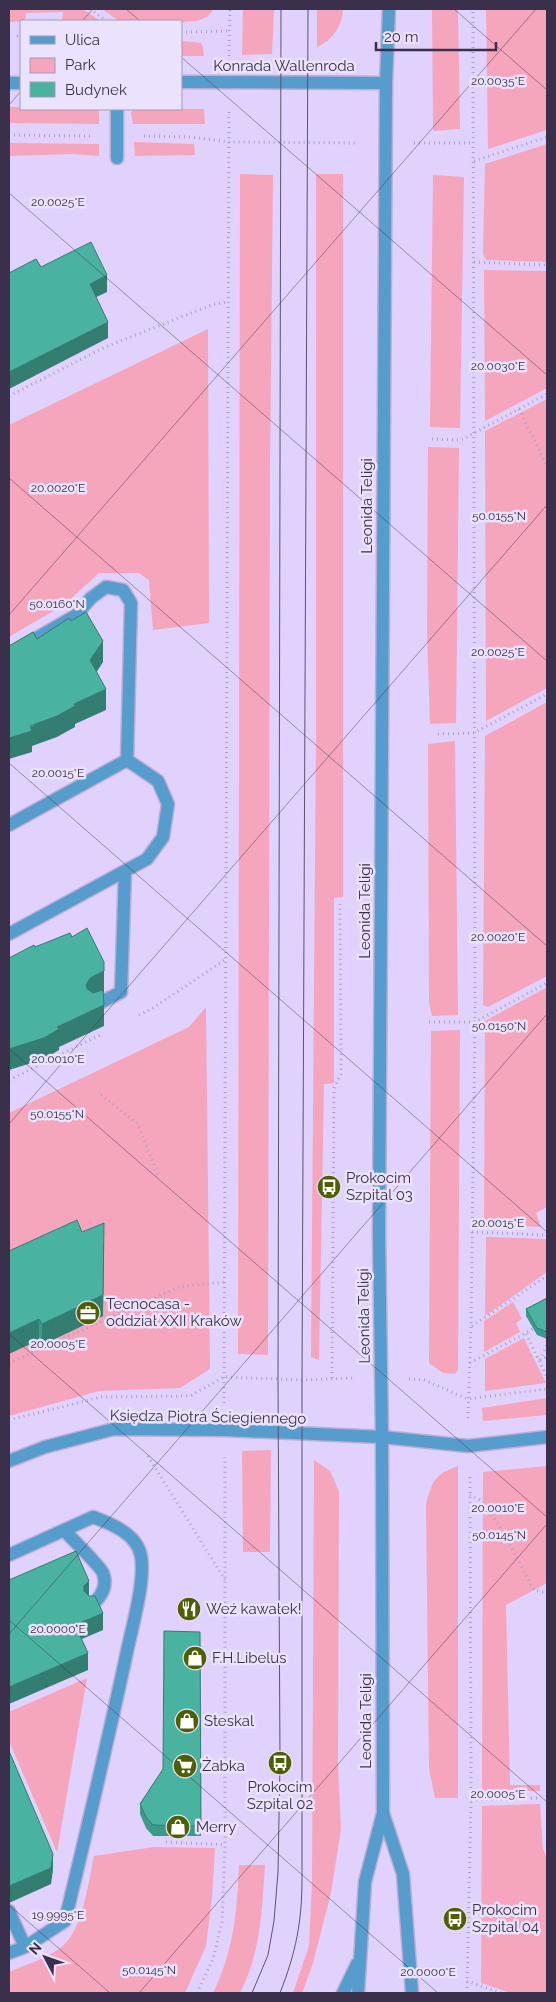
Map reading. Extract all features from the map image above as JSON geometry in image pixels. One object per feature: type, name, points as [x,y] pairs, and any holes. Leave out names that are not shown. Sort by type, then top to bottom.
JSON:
[{"type":"street","name":"Leonida Teligi","points":[[358,1993],[365,1882],[382,1813],[382,1437],[379,1224],[386,83],[389,9]]},
{"type":"street","name":"Konrada Wallenroda","points":[[182,82],[386,83]]},
{"type":"street","points":[[117,110],[117,158]]},
{"type":"street","points":[[9,654],[75,616],[91,598],[106,587],[123,590],[131,603],[127,760]]},
{"type":"street","points":[[9,825],[127,760]]},
{"type":"street","points":[[9,934],[147,859],[163,837],[168,804],[158,781],[127,760]]},
{"type":"street","points":[[94,1006],[121,992],[125,871]]},
{"type":"street","name":"Księdza Piotra Ściegiennego","points":[[9,1461],[45,1447],[114,1429],[233,1431],[382,1437],[468,1446],[547,1437]]},
{"type":"street","points":[[9,1555],[93,1517],[107,1522],[124,1532],[136,1544],[141,1555],[142,1569],[138,1602],[111,1727],[65,1920],[25,1947],[9,1953]]},
{"type":"street","points":[[65,1531],[103,1572],[102,1596],[92,1605]]},
{"type":"street","name":"Leonida Teligi","points":[[382,1813],[403,1874],[412,1993]]},
{"type":"street","points":[[9,1911],[25,1947]]},
{"type":"street","points":[[342,1993],[361,1955]]},
{"type":"path","points":[[90,9],[106,20]]},
{"type":"path","points":[[229,61],[230,9]]},
{"type":"path","points":[[468,1424],[475,1022],[473,9]]},
{"type":"path","points":[[182,32],[230,31]]},
{"type":"path","points":[[224,1410],[229,104]]},
{"type":"path","points":[[474,161],[547,137]]},
{"type":"path","points":[[229,142],[344,143]]},
{"type":"path","points":[[426,143],[474,143]]},
{"type":"path","points":[[474,262],[547,265]]},
{"type":"path","points":[[9,396],[103,348],[214,304],[228,302]]},
{"type":"path","points":[[432,439],[462,440],[547,394]]},
{"type":"path","points":[[519,409],[547,466]]},
{"type":"path","points":[[438,734],[474,733],[547,694]]},
{"type":"path","points":[[224,1377],[302,1380],[332,1378],[334,1088],[341,1074],[340,904]]},
{"type":"path","points":[[136,1016],[153,1008],[226,960]]},
{"type":"path","points":[[429,1022],[475,1022],[547,983]]},
{"type":"path","points":[[9,1080],[102,1034]]},
{"type":"path","points":[[101,1095],[137,1123],[159,1178]]},
{"type":"path","points":[[472,1232],[547,1235]]},
{"type":"path","points":[[471,1326],[547,1276]]},
{"type":"path","points":[[9,1363],[179,1288],[225,1282]]},
{"type":"path","points":[[470,1364],[533,1329]]},
{"type":"path","points":[[526,1334],[547,1377]]},
{"type":"path","points":[[540,1361],[547,1345]]},
{"type":"path","points":[[540,1361],[547,1357]]},
{"type":"path","points":[[424,1380],[468,1399],[547,1389]]},
{"type":"path","points":[[143,1450],[225,1580]]},
{"type":"path","points":[[197,1993],[207,1976],[219,1940],[222,1922],[226,1845],[225,1455]]},
{"type":"path","points":[[467,1993],[471,1800],[470,1468]]},
{"type":"path","points":[[470,1495],[482,1501],[502,1530],[534,1590],[547,1593]]},
{"type":"path","points":[[471,1800],[540,1798]]},
{"type":"path","points":[[166,1842],[226,1845]]},
{"type":"path","points":[[467,1981],[501,1993]]},
{"type":"green space","points":[[9,9],[83,9],[99,20],[62,20],[63,12],[26,13],[25,20],[9,22]]},
{"type":"green space","points":[[102,9],[214,9],[207,17],[197,21],[118,20]]},
{"type":"green space","points":[[243,9],[274,9],[272,54],[242,55]]},
{"type":"green space","points":[[317,9],[343,9],[341,21],[336,32],[328,41],[317,47]]},
{"type":"green space","points":[[432,9],[458,9],[460,129],[433,131]]},
{"type":"green space","points":[[486,9],[547,9],[547,130],[488,149]]},
{"type":"green space","points":[[182,41],[201,43],[204,56],[182,56]]},
{"type":"green space","points":[[9,107],[20,107],[20,110],[99,110],[99,124],[9,123]]},
{"type":"green space","points":[[204,109],[205,124],[133,124],[131,113],[133,110]]},
{"type":"green space","points":[[134,142],[194,144],[195,155],[135,156]]},
{"type":"green space","points":[[9,143],[99,144],[99,156],[73,154],[9,156]]},
{"type":"green space","points":[[547,144],[547,262],[486,260],[483,254],[485,164]]},
{"type":"green space","points":[[240,174],[273,175],[270,472],[268,1355],[238,1354]]},
{"type":"green space","points":[[316,174],[343,174],[343,897],[334,898],[334,1083],[324,1084],[319,1360],[311,1357],[316,739]]},
{"type":"green space","points":[[433,175],[464,177],[460,428],[430,427]]},
{"type":"green space","points":[[484,270],[547,271],[547,388],[485,421]]},
{"type":"green space","points":[[208,329],[209,623],[153,630],[149,580],[139,573],[99,573],[65,604],[9,637],[9,425]]},
{"type":"green space","points":[[547,399],[547,688],[486,721],[485,431]]},
{"type":"green space","points":[[428,447],[459,448],[456,723],[430,724],[427,631]]},
{"type":"green space","points":[[547,702],[547,976],[488,1007],[483,1005],[485,736]]},
{"type":"green space","points":[[455,741],[458,1015],[432,1016],[429,1002],[428,744]]},
{"type":"green space","points":[[547,987],[547,1207],[536,1213],[541,1227],[484,1224],[485,1021]]},
{"type":"green space","points":[[206,1007],[210,1369],[180,1388],[99,1391],[9,1416],[9,1113],[189,1027]]},
{"type":"green space","points":[[460,1030],[458,1370],[455,1374],[443,1373],[429,1363],[431,1031]]},
{"type":"green space","points":[[486,1237],[546,1239],[547,1272],[485,1316]]},
{"type":"green space","points":[[513,1302],[522,1319],[516,1323],[520,1332],[484,1352],[484,1321]]},
{"type":"green space","points":[[524,1338],[546,1383],[485,1391],[485,1359]]},
{"type":"green space","points":[[547,1398],[547,1415],[483,1421],[482,1408]]},
{"type":"green space","points":[[271,1450],[270,1552],[243,1552],[242,1451]]},
{"type":"green space","points":[[314,1460],[330,1471],[339,1491],[338,1766],[341,1829],[331,1893],[313,1963],[302,1993],[293,1993],[309,1946],[312,1884]]},
{"type":"green space","points":[[458,1466],[458,1798],[435,1798],[429,1768],[426,1504],[436,1479],[444,1472]]},
{"type":"green space","points":[[547,1466],[547,1583],[506,1605],[510,1785],[540,1785],[540,1791],[482,1791],[483,1472]]},
{"type":"green space","points":[[87,1678],[57,1852],[9,1741],[9,1712]]},
{"type":"green space","points":[[540,1804],[543,1849],[547,1859],[547,1993],[511,1993],[481,1983],[482,1806]]},
{"type":"green space","points":[[154,1847],[215,1848],[212,1898],[206,1946],[185,1993],[9,1993],[9,1972],[53,1953],[67,1942],[74,1932],[87,1893],[94,1856]]},
{"type":"green space","points":[[239,1865],[265,1865],[256,1947],[247,1978],[240,1993],[213,1993],[230,1946],[237,1899]]},
{"type":"building","points":[[91,242],[107,275],[90,284],[108,322],[9,372],[9,273],[36,259],[41,267]]},
{"type":"building","points":[[86,612],[103,641],[90,660],[106,689],[74,704],[75,706],[57,716],[30,726],[32,731],[9,738],[9,646],[33,632],[37,639],[69,618],[71,621]]},
{"type":"building","points":[[87,928],[104,962],[104,971],[90,978],[86,985],[87,989],[93,993],[103,990],[104,1005],[57,1027],[59,1029],[44,1038],[9,1049],[9,958],[34,945],[35,947],[70,933],[72,937]]},
{"type":"building","points":[[77,1220],[82,1232],[104,1223],[103,1295],[42,1324],[39,1319],[9,1333],[9,1251]]},
{"type":"building","points":[[547,1298],[547,1332],[537,1328],[526,1309]]},
{"type":"building","points":[[76,1551],[89,1581],[84,1586],[84,1591],[89,1596],[95,1596],[103,1613],[75,1625],[88,1653],[9,1687],[9,1580]]},
{"type":"building","points":[[164,1631],[200,1632],[201,1826],[153,1825],[146,1817],[140,1804],[163,1769]]},
{"type":"building","points":[[9,1751],[53,1854],[51,1868],[9,1886]]},
{"type":"tram line","points":[[252,1993],[268,1955],[274,1921],[278,1872],[280,1763],[278,1379],[281,9]]},
{"type":"tram line","points":[[280,1993],[297,1937],[301,1909],[302,1878],[302,1380],[308,9]]},
{"type":"place","name":"Prokocim Szpital 03","points":[[329,1187]]},
{"type":"place","name":"Tecnocasa - oddział XXII Kraków","points":[[88,1313]]},
{"type":"place","name":"Weź kawałek!","points":[[189,1609]]},
{"type":"place","name":"F.H.Libelus","points":[[195,1658]]},
{"type":"place","name":"Steskal","points":[[187,1721]]},
{"type":"place","name":"Prokocim Szpital 02","points":[[280,1763]]},
{"type":"place","name":"Żabka","points":[[185,1766]]},
{"type":"place","name":"Merry","points":[[178,1827]]},
{"type":"place","name":"Prokocim Szpital 04","points":[[455,1919]]}]
